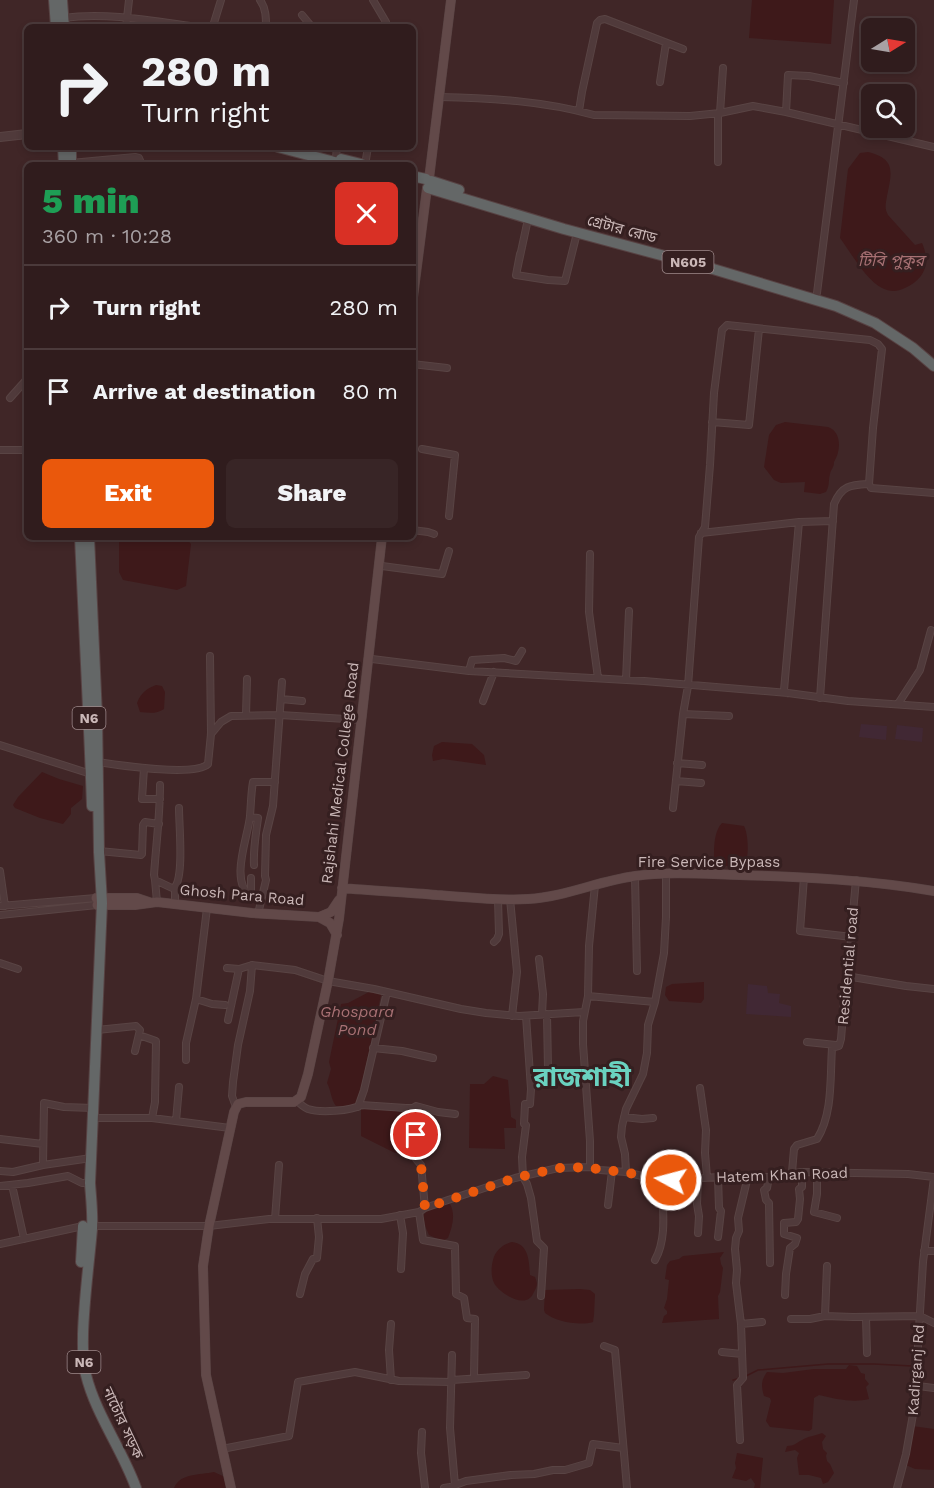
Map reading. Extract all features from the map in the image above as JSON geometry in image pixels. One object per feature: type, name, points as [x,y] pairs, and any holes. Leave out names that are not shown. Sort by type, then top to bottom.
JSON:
[{"type":"highway","points":[[54,0],[61,24]]},
{"type":"highway","points":[[61,24],[62,0]]},
{"type":"highway","points":[[289,150],[335,162]]},
{"type":"highway","points":[[320,150],[336,152],[358,162]]},
{"type":"highway","name":"গ্রেটার রোড","points":[[416,178],[427,184],[577,233],[648,250]]},
{"type":"highway","name":"গ্রেটার রোড","points":[[416,183],[427,184]]},
{"type":"highway","name":"গ্রেটার রোড","points":[[536,219],[778,285],[816,293],[874,316],[913,341],[934,359]]},
{"type":"highway","name":"গ্রেটার রোড","points":[[778,285],[875,323],[914,348],[934,366]]},
{"type":"highway","name":"N6","points":[[80,540],[99,851],[97,1030],[87,1226]]},
{"type":"highway","name":"N6","points":[[89,540],[98,762],[95,776],[94,876],[99,903]]},
{"type":"highway","points":[[87,1226],[77,1353],[78,1366],[84,1389],[129,1488]]},
{"type":"highway","name":"নাটোর সড়ক","points":[[87,1226],[83,1321],[85,1374],[105,1425],[136,1488]]},
{"type":"main road","points":[[416,273],[451,0]]},
{"type":"main road","points":[[416,256],[427,184]]},
{"type":"main road","name":"Rajshahi Medical College Road","points":[[343,893],[372,659],[384,540]]},
{"type":"main road","name":"Rajshahi Medical College Road","points":[[343,893],[384,540]]},
{"type":"main road","name":"Fire Service Bypass","points":[[343,893],[525,899],[550,897],[635,876],[666,874],[856,880],[934,891]]},
{"type":"main road","points":[[231,1488],[206,1374],[203,1266],[209,1226],[230,1128],[238,1104],[294,1102],[301,1097],[328,981],[343,893]]},
{"type":"main road","name":"Ghosh Para Road","points":[[99,903],[136,898],[158,904],[258,914],[319,917],[336,906],[343,893]]},
{"type":"main road","points":[[319,917],[330,923],[336,935]]},
{"type":"street","points":[[126,24],[129,0]]},
{"type":"street","points":[[214,24],[221,0]]},
{"type":"street","points":[[260,0],[263,3],[266,24]]},
{"type":"street","points":[[373,0],[386,24]]},
{"type":"street","points":[[816,293],[854,0]]},
{"type":"street","points":[[302,15],[310,24]]},
{"type":"street","points":[[61,24],[75,16],[109,17],[171,24]]},
{"type":"street","points":[[579,111],[597,23],[600,20],[605,19],[683,49]]},
{"type":"street","points":[[660,82],[666,43]]},
{"type":"street","points":[[718,162],[723,69]]},
{"type":"street","points":[[786,112],[788,75],[844,82]]},
{"type":"street","points":[[439,97],[506,100],[594,115],[661,116],[719,113],[753,106],[934,147]]},
{"type":"street","points":[[0,137],[24,134]]},
{"type":"street","points":[[69,155],[93,162]]},
{"type":"street","points":[[101,162],[128,157],[138,157],[140,162]]},
{"type":"street","points":[[128,157],[129,162]]},
{"type":"street","points":[[536,219],[520,254],[516,275],[566,280],[577,233]]},
{"type":"street","points":[[673,808],[688,686],[699,537],[705,527],[714,393],[722,330],[727,325],[870,340],[878,344],[882,349],[869,484],[871,488],[934,494]]},
{"type":"street","points":[[712,422],[749,425],[759,329]]},
{"type":"street","points":[[416,364],[447,368]]},
{"type":"street","points":[[10,398],[24,382]]},
{"type":"street","points":[[422,449],[455,455],[449,516]]},
{"type":"street","points":[[0,450],[24,450]]},
{"type":"street","points":[[820,698],[834,504],[842,489],[869,484]]},
{"type":"street","points":[[701,533],[800,522],[833,521]]},
{"type":"street","points":[[788,693],[784,690],[800,522]]},
{"type":"street","points":[[416,531],[434,534]]},
{"type":"street","points":[[382,566],[442,574],[449,551]]},
{"type":"street","points":[[590,554],[589,612],[598,678]]},
{"type":"street","points":[[626,680],[629,610]]},
{"type":"street","points":[[898,704],[920,670],[931,630]]},
{"type":"street","points":[[469,671],[472,660],[504,658],[516,661],[522,651]]},
{"type":"street","points":[[98,762],[144,768],[193,769],[205,767],[208,764],[211,734],[210,656]]},
{"type":"street","points":[[372,659],[469,671],[626,680],[934,707]]},
{"type":"street","points":[[483,701],[494,672]]},
{"type":"street","points":[[246,716],[247,680]]},
{"type":"street","points":[[258,914],[266,880],[266,835],[273,806],[282,682]]},
{"type":"street","points":[[281,699],[302,701]]},
{"type":"street","points":[[683,714],[729,716]]},
{"type":"street","points":[[211,734],[221,722],[231,716],[280,715],[362,720]]},
{"type":"street","points":[[0,745],[95,776]]},
{"type":"street","points":[[678,763],[702,765]]},
{"type":"street","points":[[144,768],[142,799],[160,799]]},
{"type":"street","points":[[676,781],[701,783]]},
{"type":"street","points":[[251,878],[251,897],[244,891],[241,874],[253,782],[275,782]]},
{"type":"street","points":[[158,904],[154,875],[160,785]]},
{"type":"street","points":[[175,904],[175,887],[178,883],[180,868],[179,808]]},
{"type":"street","points":[[250,817],[258,818],[254,865]]},
{"type":"street","points":[[99,851],[141,855],[145,822],[159,824]]},
{"type":"street","points":[[0,871],[2,906],[99,903]]},
{"type":"street","points":[[626,1172],[621,1137],[626,1109],[643,1074],[647,1053],[648,1025],[655,1002],[664,953],[666,874]]},
{"type":"street","points":[[635,876],[637,971]]},
{"type":"street","points":[[804,877],[800,931],[852,937]]},
{"type":"street","points":[[155,880],[172,888],[175,887]]},
{"type":"street","name":"Residential road","points":[[792,1172],[797,1145],[818,1139],[827,1115],[832,1048],[839,1046],[852,937],[856,880]]},
{"type":"street","points":[[590,1167],[583,1044],[595,885]]},
{"type":"street","points":[[494,942],[499,934],[498,899]]},
{"type":"street","points":[[510,899],[516,972],[512,1016]]},
{"type":"street","points":[[0,915],[99,903]]},
{"type":"street","points":[[186,1060],[186,1043],[196,999],[207,908]]},
{"type":"street","points":[[539,959],[548,1068]]},
{"type":"street","points":[[0,963],[18,969]]},
{"type":"street","points":[[227,968],[239,969],[252,965],[295,970],[328,981],[461,1009],[512,1016],[584,1012]]},
{"type":"street","points":[[236,1107],[232,1096],[233,1082],[238,1045],[250,991],[252,965]]},
{"type":"street","points":[[228,1020],[239,969]]},
{"type":"street","points":[[846,976],[934,989]]},
{"type":"street","points":[[358,1108],[387,992]]},
{"type":"street","points":[[588,996],[655,1002]]},
{"type":"street","points":[[196,999],[225,1005]]},
{"type":"street","points":[[526,1016],[531,1089],[530,1104],[525,1104],[523,1177],[531,1198],[537,1241],[544,1248],[541,1296]]},
{"type":"street","points":[[97,1030],[136,1026],[140,1030],[135,1051]]},
{"type":"street","points":[[139,1035],[156,1041],[152,1118]]},
{"type":"street","points":[[807,1042],[839,1046]]},
{"type":"street","points":[[373,1048],[402,1051],[433,1058]]},
{"type":"street","points":[[176,1121],[179,1087]]},
{"type":"street","points":[[700,1088],[706,1130],[707,1177]]},
{"type":"street","points":[[296,1100],[310,1110],[345,1110],[362,1105],[413,1108],[416,1106],[454,1114]]},
{"type":"street","points":[[43,1165],[44,1103],[93,1113],[230,1128]]},
{"type":"street","points":[[413,1108],[416,1159],[421,1165],[423,1240],[455,1246],[456,1294],[464,1298],[467,1318],[475,1319],[474,1378]]},
{"type":"street","points":[[624,1117],[653,1118]]},
{"type":"street","points":[[0,1139],[43,1144]]},
{"type":"street","points":[[0,1172],[13,1172],[91,1158]]},
{"type":"street","points":[[655,1260],[660,1251],[663,1226],[658,1180],[660,1159]]},
{"type":"street","points":[[275,1219],[279,1165]]},
{"type":"street","name":"Hatem Khan Road","points":[[0,1244],[87,1226],[209,1226],[275,1219],[381,1219],[422,1210],[448,1200],[558,1168],[590,1167],[626,1172],[658,1180],[769,1177],[792,1172],[908,1174],[934,1178]]},
{"type":"street","points":[[608,1205],[612,1171]]},
{"type":"street","points":[[786,1295],[790,1248],[795,1244],[797,1238],[784,1234],[783,1229],[784,1223],[796,1222],[798,1219],[802,1172]]},
{"type":"street","points":[[817,1172],[817,1194],[813,1212],[837,1218]]},
{"type":"street","points":[[0,1186],[68,1176],[82,1183],[90,1183]]},
{"type":"street","points":[[740,1440],[737,1385],[743,1378],[735,1249],[739,1231],[738,1218],[748,1176]]},
{"type":"street","points":[[718,1177],[721,1211],[718,1237]]},
{"type":"street","points":[[769,1177],[767,1188],[764,1190],[769,1203],[770,1263]]},
{"type":"street","points":[[698,1178],[698,1233]]},
{"type":"street","name":"Kadirganj Rd","points":[[897,1488],[906,1454],[918,1386],[917,1367],[924,1251],[934,1178]]},
{"type":"street","points":[[12,1185],[24,1239]]},
{"type":"street","points":[[400,1215],[401,1269]]},
{"type":"street","points":[[300,1294],[305,1274],[313,1259],[317,1258],[319,1237],[317,1218]]},
{"type":"street","points":[[924,1251],[934,1251]]},
{"type":"street","points":[[825,1316],[827,1266]]},
{"type":"street","points":[[791,1319],[825,1316],[920,1316],[934,1323]]},
{"type":"street","points":[[866,1317],[867,1353]]},
{"type":"street","points":[[741,1324],[762,1322]]},
{"type":"street","points":[[391,1324],[389,1350],[391,1380]]},
{"type":"street","points":[[604,1346],[615,1350],[627,1488]]},
{"type":"street","points":[[722,1352],[742,1354]]},
{"type":"street","points":[[452,1355],[450,1428],[455,1485]]},
{"type":"street","points":[[222,1449],[289,1436],[298,1382],[355,1372],[399,1382],[452,1381],[526,1375]]},
{"type":"street","points":[[918,1386],[934,1388]]},
{"type":"street","points":[[422,1432],[421,1453],[425,1488]]},
{"type":"street","points":[[444,1488],[466,1481],[565,1470],[590,1463],[593,1444],[623,1448]]},
{"type":"shaded area","points":[[861,724],[887,726],[886,740],[859,737]]},
{"type":"shaded area","points":[[897,725],[923,728],[922,742],[895,739]]},
{"type":"shaded area","points":[[748,984],[767,986],[768,993],[780,994],[779,1003],[791,1006],[791,1017],[746,1014]]},
{"type":"water","points":[[752,0],[834,0],[831,44],[749,38]]},
{"type":"water","name":"টিবি পুকুর","points":[[868,152],[883,158],[890,168],[886,206],[888,215],[915,245],[922,243],[925,250],[926,264],[922,275],[912,284],[899,290],[888,290],[876,284],[865,273],[840,238],[848,169],[860,153]]},
{"type":"water","points":[[785,422],[828,427],[836,433],[839,447],[826,492],[820,494],[804,492],[805,482],[781,483],[774,480],[764,467],[769,435],[776,425]]},
{"type":"water","points":[[119,540],[188,540],[191,544],[186,586],[177,590],[123,580],[119,572]]},
{"type":"water","points":[[156,685],[162,686],[165,692],[164,709],[150,713],[140,712],[137,703],[140,697]]},
{"type":"water","points":[[442,742],[472,744],[484,755],[486,765],[443,759],[433,761],[434,746]]},
{"type":"water","points":[[42,772],[83,786],[82,799],[71,808],[71,814],[63,824],[40,818],[15,808],[13,805]]},
{"type":"water","points":[[722,823],[744,826],[748,851],[744,864],[729,866],[714,864],[716,836]]},
{"type":"water","points":[[704,982],[704,999],[701,1003],[669,1001],[665,995],[666,987],[672,984]]},
{"type":"water","name":"Ghospara Pond","points":[[369,992],[378,992],[381,995],[359,1097],[356,1105],[336,1106],[327,1083],[341,1004],[348,1003]]},
{"type":"water","points":[[493,1076],[508,1080],[511,1117],[516,1120],[516,1128],[504,1128],[505,1149],[469,1148],[470,1084],[484,1084]]},
{"type":"water","points":[[372,1107],[412,1115],[412,1153],[395,1153],[361,1136],[361,1110]]},
{"type":"water","points":[[445,1202],[452,1208],[453,1221],[448,1238],[442,1241],[429,1235],[423,1216],[427,1210]]},
{"type":"water","points":[[512,1242],[518,1243],[525,1250],[530,1275],[535,1277],[537,1282],[533,1295],[526,1300],[517,1300],[504,1293],[496,1286],[492,1278],[493,1260],[496,1254],[503,1246]]},
{"type":"water","points":[[724,1252],[720,1258],[723,1268],[718,1296],[719,1319],[662,1323],[667,1314],[664,1308],[669,1280],[665,1279],[667,1265],[670,1261],[683,1256]]},
{"type":"water","points":[[545,1290],[590,1290],[595,1294],[593,1322],[582,1324],[568,1322],[555,1319],[545,1313]]},
{"type":"water","points":[[849,1365],[857,1366],[861,1373],[865,1374],[865,1379],[869,1384],[866,1387],[869,1399],[851,1401],[819,1395],[814,1398],[812,1429],[809,1431],[770,1427],[766,1421],[771,1401],[770,1398],[764,1396],[762,1386],[767,1372],[846,1369]]},
{"type":"water","points":[[912,1426],[934,1429],[934,1470],[915,1469],[906,1465]]},
{"type":"water","points":[[822,1433],[826,1436],[822,1442],[823,1449],[827,1453],[827,1461],[834,1473],[828,1482],[823,1484],[821,1478],[799,1475],[797,1458],[799,1453],[795,1450],[785,1452],[787,1446]]},
{"type":"water","points":[[737,1453],[763,1458],[760,1488],[754,1488],[755,1484],[751,1478],[746,1481],[732,1478],[736,1468]]},
{"type":"water","points":[[214,1472],[225,1477],[227,1488],[174,1488],[186,1477]]},
{"type":"waterway","points":[[746,1376],[758,1370],[828,1364],[912,1366]]},
{"type":"waterway","points":[[733,1380],[741,1378]]},
{"type":"district","name":"রাজশাহী","points":[[582,1077]]},
{"type":"route","points":[[416,1135],[416,1159],[421,1165],[425,1208],[515,1178],[558,1168],[590,1167],[626,1172],[655,1180],[671,1180]]}]
